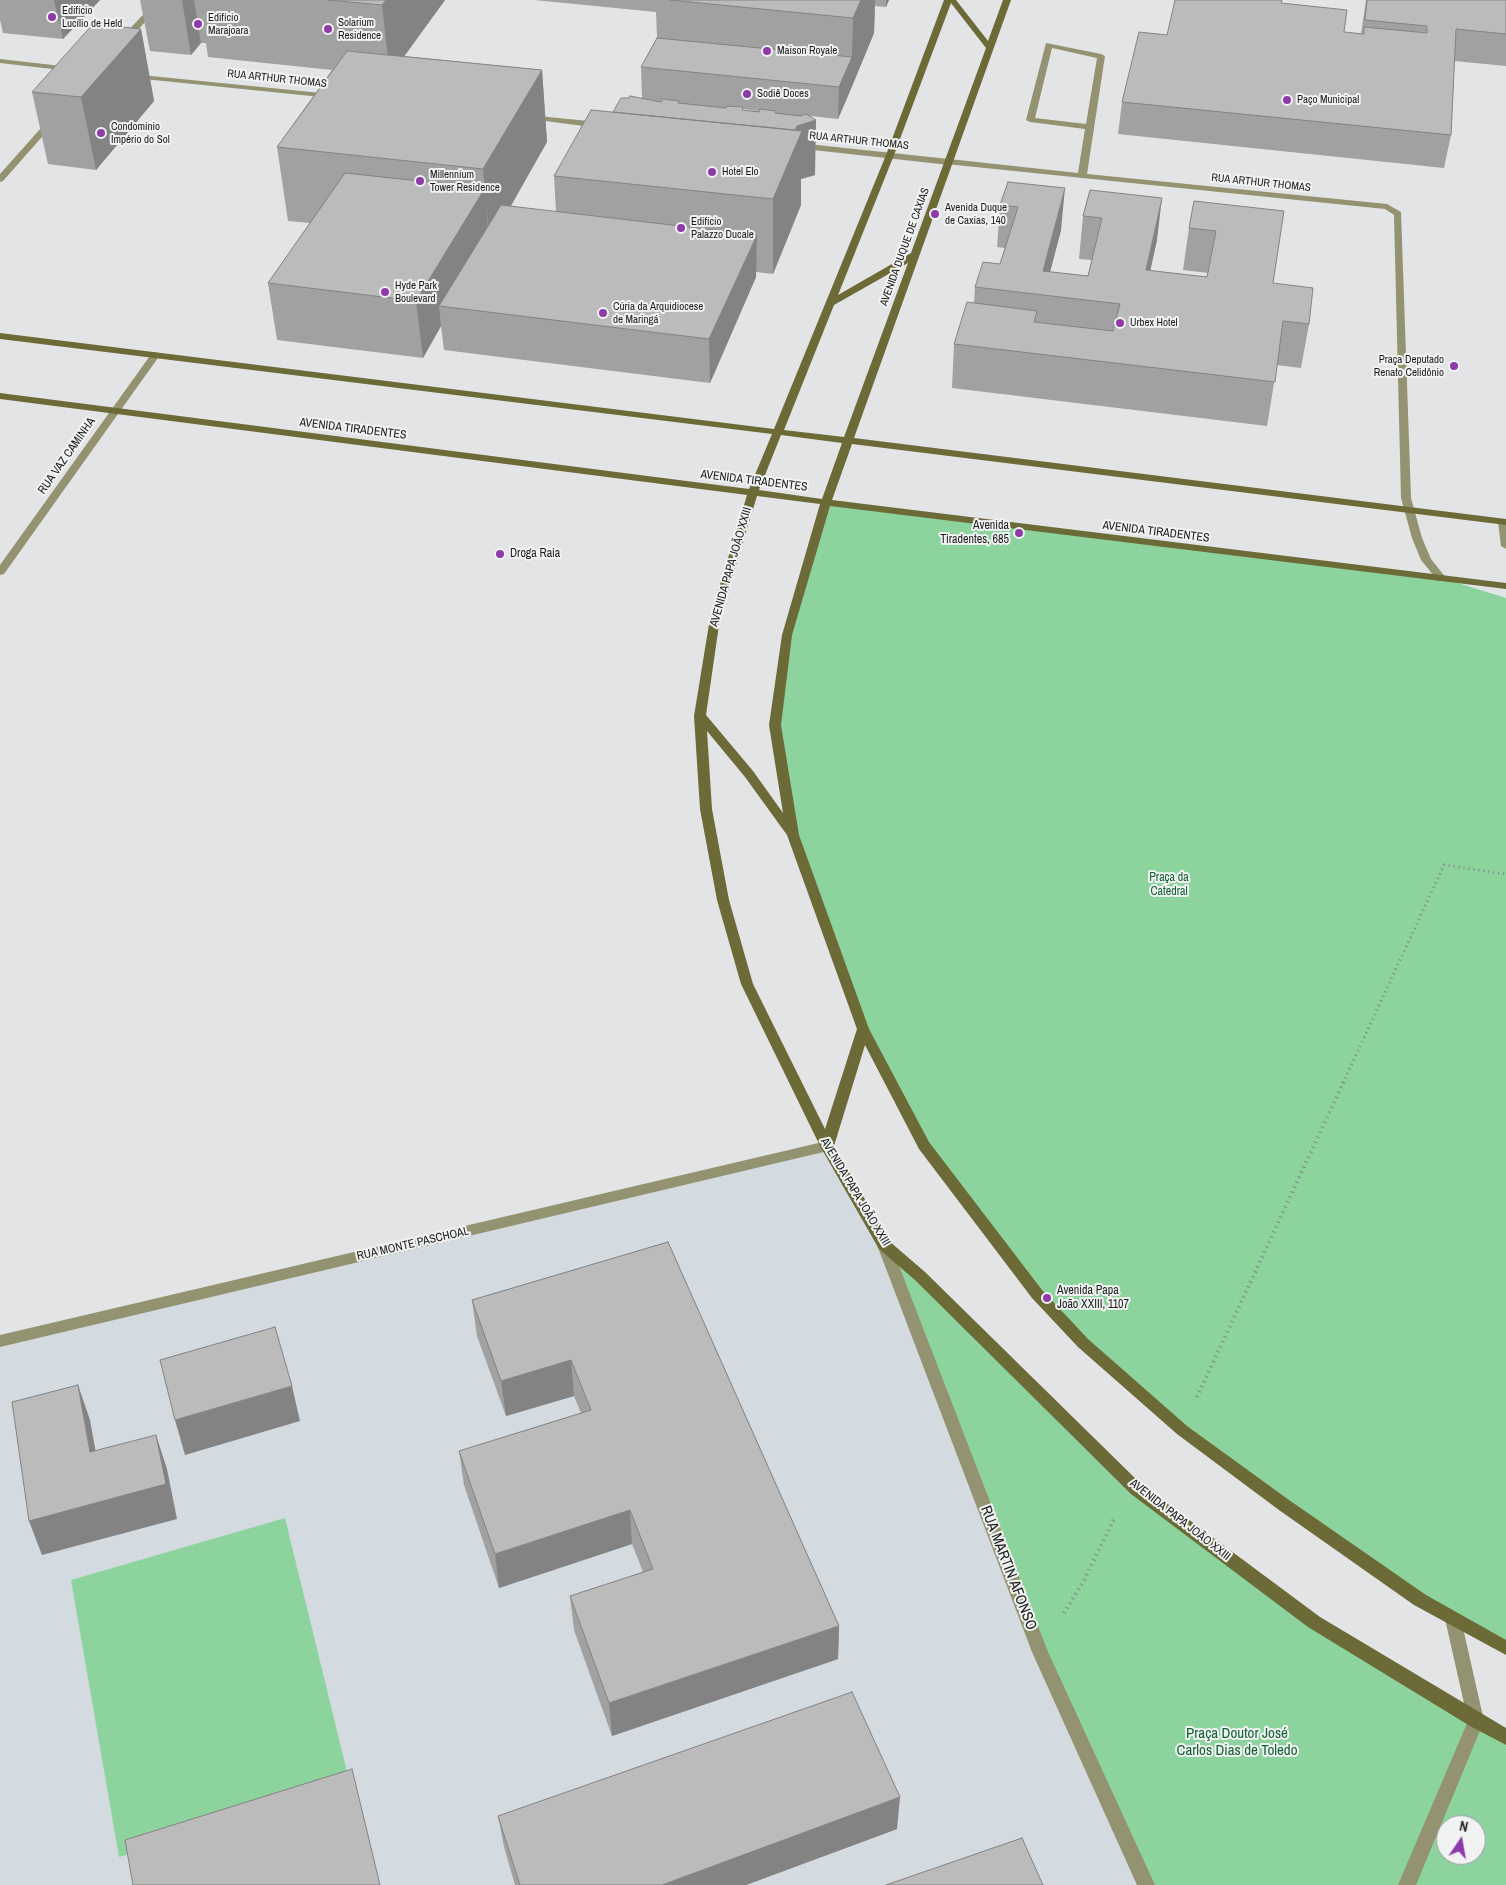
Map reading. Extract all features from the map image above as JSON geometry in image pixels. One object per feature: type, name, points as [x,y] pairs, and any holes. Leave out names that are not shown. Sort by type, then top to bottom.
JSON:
[{"type":"main road","points":[[753,493],[832,303],[948,0]]},
{"type":"main road","points":[[952,0],[989,47]]},
{"type":"main road","name":"AVENIDA DUQUE DE CAXIAS","points":[[826,502],[1006,0]]},
{"type":"main road","points":[[832,303],[915,256]]},
{"type":"main road","points":[[0,336],[1504,522]]},
{"type":"main road","name":"AVENIDA TIRADENTES","points":[[0,396],[753,493],[1506,586]]},
{"type":"main road","name":"AVENIDA PAPA JOÃO XXIII","points":[[753,493],[715,618],[700,716],[706,809],[723,900],[747,984],[827,1146],[884,1245],[920,1276],[1136,1489],[1314,1622],[1476,1721],[1506,1737]]},
{"type":"main road","points":[[826,502],[787,635],[775,725],[794,835],[863,1029],[924,1145],[1037,1294],[1083,1343],[1182,1430],[1284,1505],[1420,1600],[1506,1648]]},
{"type":"main road","points":[[700,716],[749,774],[794,835]]},
{"type":"main road","points":[[827,1146],[863,1029]]},
{"type":"street","points":[[116,50],[161,0]]},
{"type":"street","points":[[1082,176],[1090,127],[1101,56],[1049,45],[1030,120],[1090,127]]},
{"type":"street","points":[[0,61],[77,70]]},
{"type":"street","name":"RUA ARTHUR THOMAS","points":[[126,75],[344,98]]},
{"type":"street","points":[[0,179],[58,115]]},
{"type":"street","points":[[523,117],[612,126]]},
{"type":"street","name":"RUA ARTHUR THOMAS","points":[[791,145],[1387,208],[1398,214],[1400,233],[1404,449],[1408,511]]},
{"type":"street","name":"RUA VAZ CAMINHA","points":[[0,572],[155,355]]},
{"type":"street","points":[[1408,511],[1426,560],[1442,578]]},
{"type":"street","points":[[1504,522],[1506,546]]},
{"type":"street","name":"RUA MONTE PASCHOAL","points":[[0,1341],[827,1146]]},
{"type":"street","name":"RUA MARTIN AFONSO","points":[[884,1245],[1040,1652],[1146,1885]]},
{"type":"street","points":[[1407,1885],[1476,1721],[1453,1619]]},
{"type":"path","points":[[1182,1430],[1444,865],[1506,874]]},
{"type":"path","points":[[1040,1652],[1084,1580],[1118,1511],[1136,1489]]},
{"type":"shaded area","points":[[827,1146],[884,1245],[1146,1885],[0,1885],[0,1341]]},
{"type":"green space","name":"Praça da Catedral","points":[[826,502],[1442,578],[1506,598],[1506,1648],[1420,1600],[1182,1430],[1083,1343],[924,1145],[863,1029],[793,835],[775,725],[787,635]]},
{"type":"green space","name":"Praça Doutor José Carlos Dias de Toledo","points":[[884,1245],[1136,1489],[1314,1622],[1506,1737],[1506,1885],[1146,1885],[1040,1652]]},
{"type":"green space","points":[[285,1518],[350,1784],[119,1857],[71,1580]]},
{"type":"building","points":[[328,0],[386,0],[382,5]]},
{"type":"building","points":[[670,0],[861,0],[853,18]]},
{"type":"building","name":"Paço Municipal","points":[[1175,0],[1282,0],[1281,3],[1347,10],[1344,32],[1364,34],[1364,27],[1427,33],[1427,26],[1365,20],[1367,0],[1506,0],[1506,34],[1456,29],[1451,135],[1122,102],[1139,32],[1167,35]]},
{"type":"building","points":[[93,24],[141,29],[81,97],[32,92]]},
{"type":"building","points":[[657,38],[852,57],[839,87],[641,67]]},
{"type":"building","points":[[347,51],[542,70],[483,169],[277,147]]},
{"type":"building","points":[[630,96],[661,102],[663,99],[679,101],[678,103],[726,108],[727,106],[743,107],[742,110],[759,112],[760,109],[801,116],[806,114],[816,120],[797,126],[795,130],[613,112],[621,98],[629,98]]},
{"type":"building","points":[[591,110],[802,131],[773,199],[554,176]]},
{"type":"building","points":[[345,173],[485,188],[416,301],[268,283]]},
{"type":"building","points":[[1008,182],[1065,188],[1043,271],[1088,276],[1102,218],[1083,216],[1090,190],[1162,198],[1146,270],[1207,277],[1216,231],[1189,228],[1194,201],[1284,211],[1273,283],[1313,288],[1309,324],[1283,321],[1275,382],[954,344],[967,302],[1037,311],[1034,322],[1113,331],[1120,304],[975,287],[983,262],[1000,264],[1018,207],[1000,205]]},
{"type":"building","points":[[501,205],[757,235],[709,339],[439,306]]},
{"type":"building","points":[[668,1242],[839,1626],[609,1703],[570,1596],[653,1569],[630,1510],[495,1554],[459,1451],[591,1410],[571,1360],[501,1381],[472,1300]]},
{"type":"building","points":[[275,1327],[292,1386],[175,1420],[160,1360]]},
{"type":"building","points":[[78,1385],[90,1452],[156,1435],[166,1484],[29,1521],[12,1402]]},
{"type":"building","points":[[852,1692],[900,1797],[662,1885],[520,1885],[498,1816]]},
{"type":"building","points":[[352,1769],[380,1885],[133,1885],[125,1840]]},
{"type":"building","points":[[1022,1838],[1043,1885],[886,1885]]},
{"type":"place","name":"Edifício Lucílio de Held","points":[[52,17]]},
{"type":"place","name":"Edifício Marajoara","points":[[198,24]]},
{"type":"place","name":"Solarium Residence","points":[[328,29]]},
{"type":"place","name":"Maison Royale","points":[[767,51]]},
{"type":"place","name":"Sodiê Doces","points":[[747,94]]},
{"type":"place","name":"Paço Municipal","points":[[1287,100]]},
{"type":"place","name":"Condomínio Império do Sol","points":[[101,133]]},
{"type":"place","name":"Hotel Elo","points":[[712,172]]},
{"type":"place","name":"Millennium Tower Residence","points":[[420,181]]},
{"type":"place","name":"Avenida Duque de Caxias, 140","points":[[935,214]]},
{"type":"place","name":"Edifício Palazzo Ducale","points":[[681,228]]},
{"type":"place","name":"Hyde Park Boulevard","points":[[385,292]]},
{"type":"place","name":"Cúria da Arquidiocese de Maringá","points":[[603,313]]},
{"type":"place","name":"Urbex Hotel","points":[[1120,323]]},
{"type":"place","name":"Praça Deputado Renato Celidônio","points":[[1454,366]]},
{"type":"place","name":"Avenida Tiradentes, 685","points":[[1019,533]]},
{"type":"place","name":"Droga Raia","points":[[500,554]]},
{"type":"place","name":"Avenida Papa João XXIII, 1107","points":[[1047,1298]]}]
